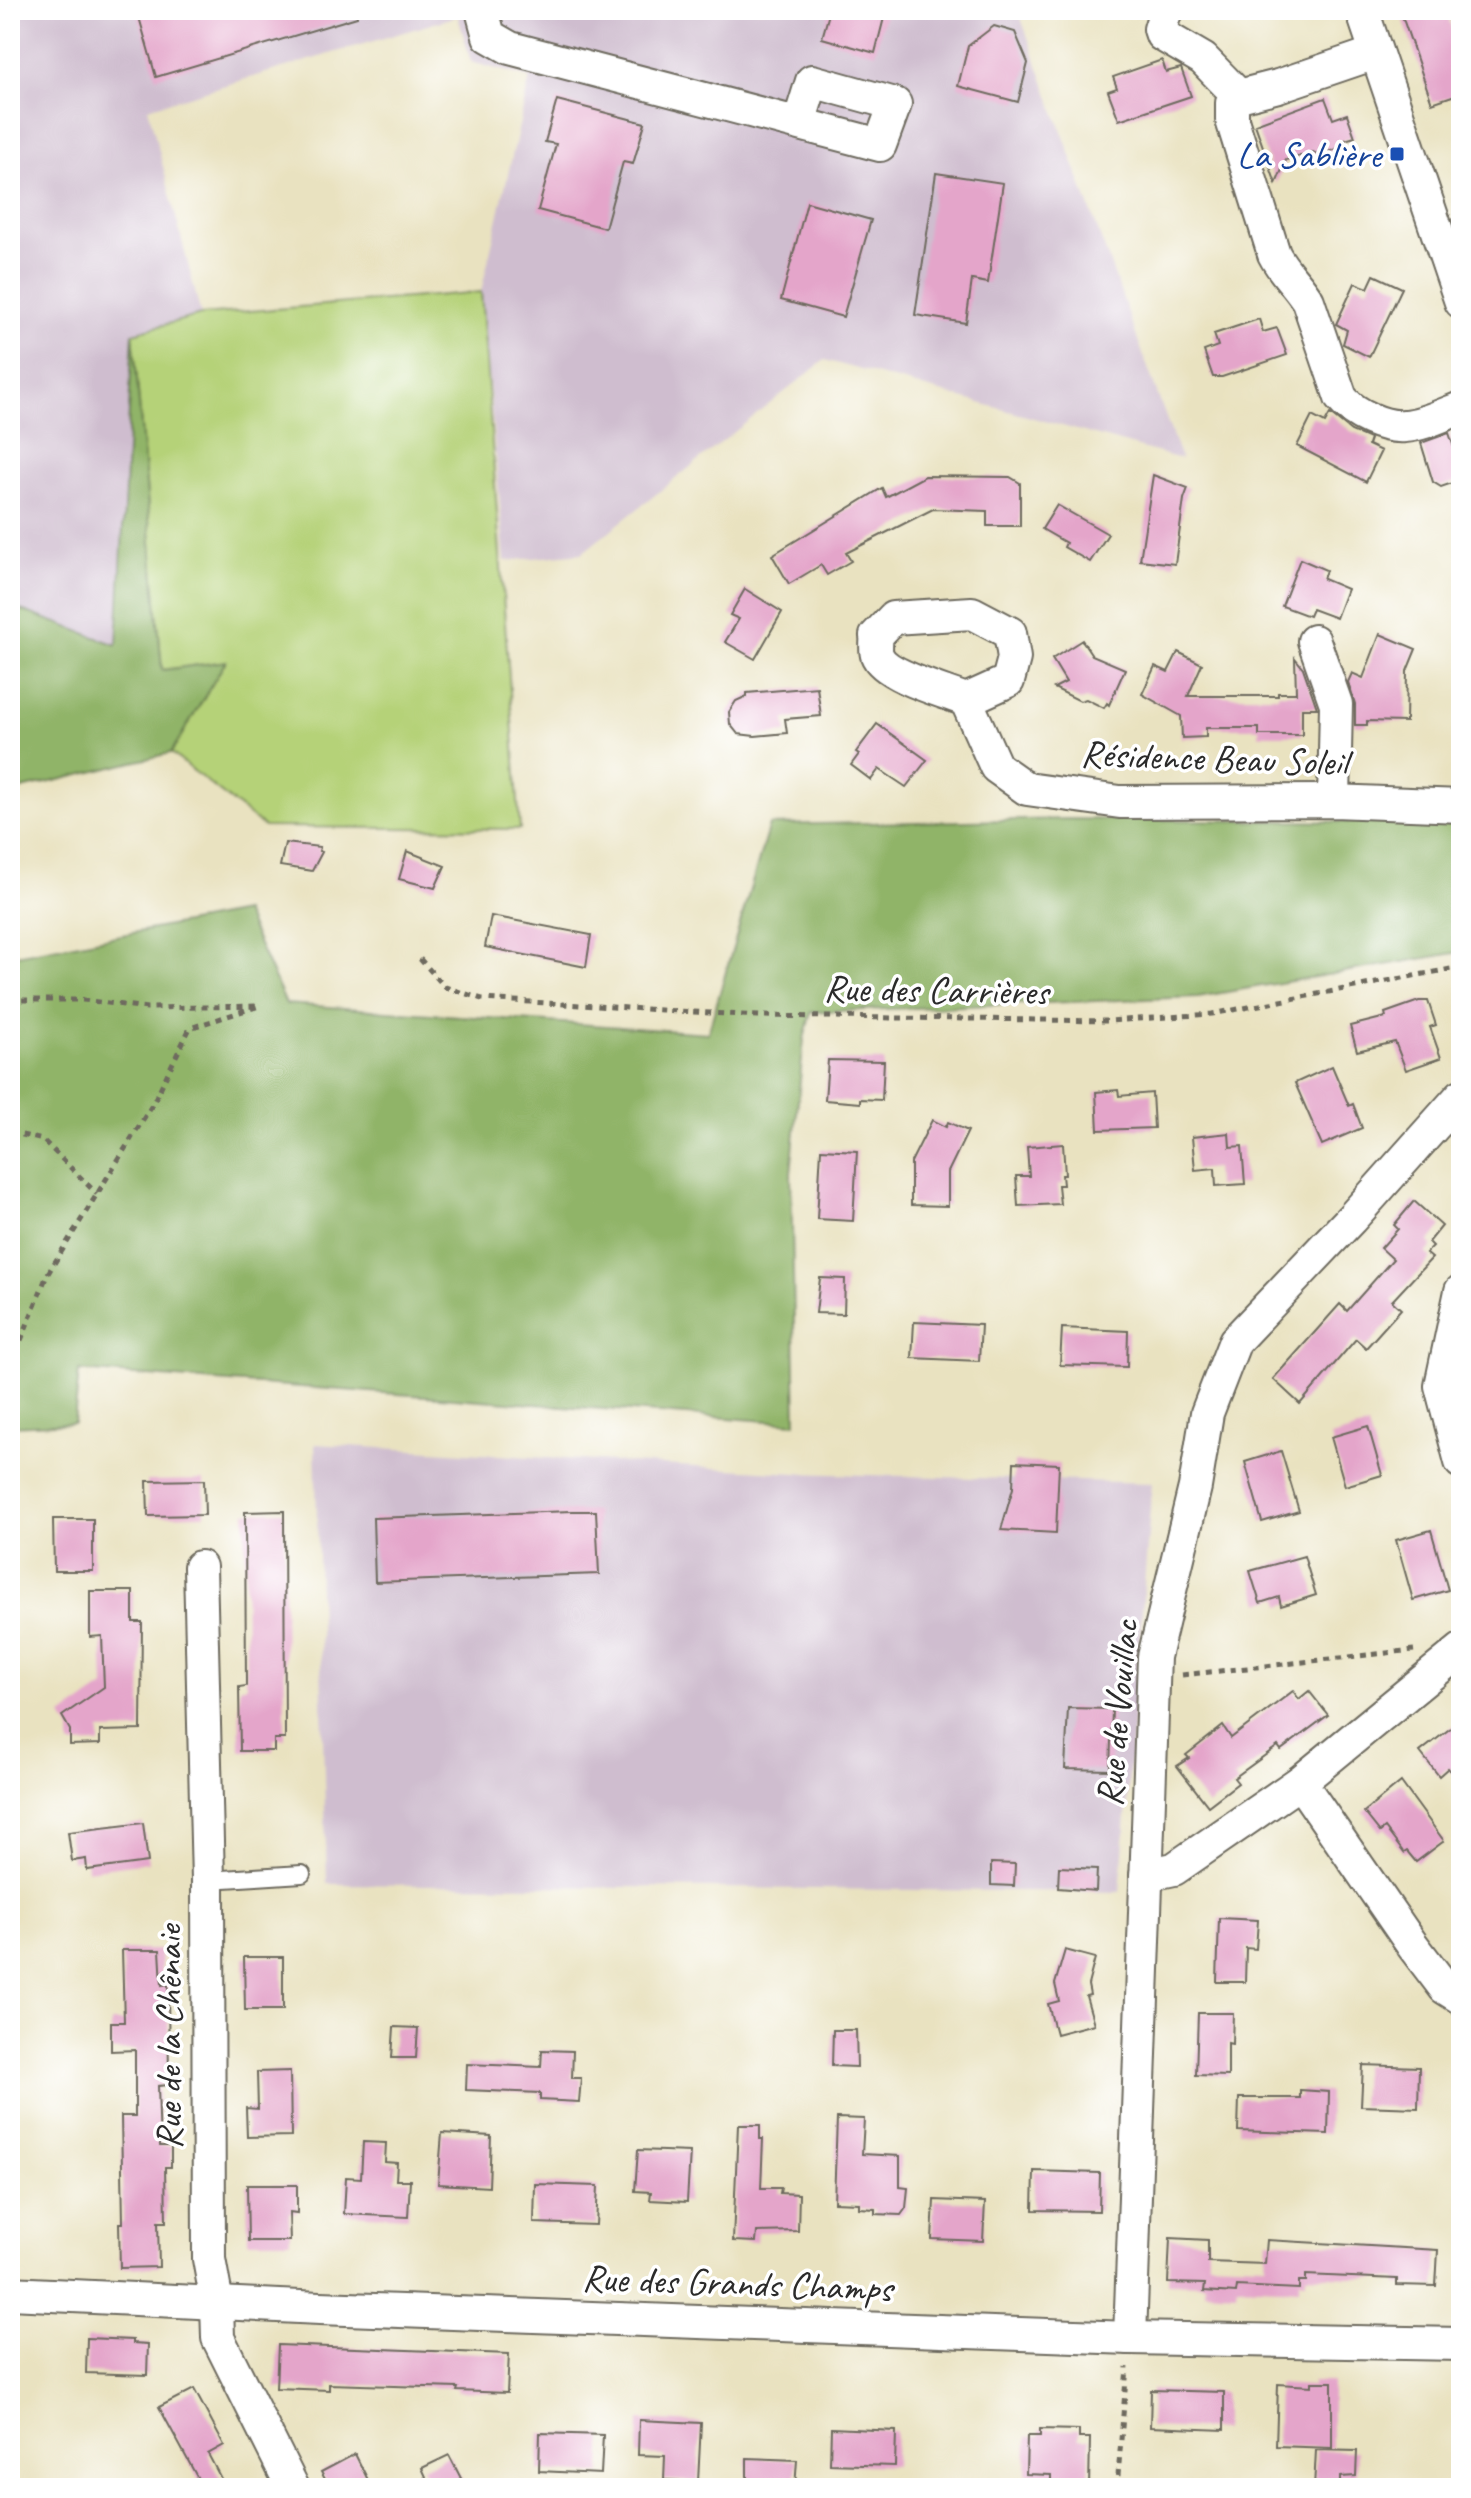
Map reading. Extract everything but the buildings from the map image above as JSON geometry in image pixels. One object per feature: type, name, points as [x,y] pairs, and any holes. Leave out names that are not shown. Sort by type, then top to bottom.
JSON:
[{"type":"street","points":[[482,10],[489,36],[510,48],[799,123]]},
{"type":"street","points":[[1166,10],[1160,29],[1162,35],[1203,59],[1239,96]]},
{"type":"street","points":[[1362,10],[1461,302]]},
{"type":"street","points":[[1375,53],[1239,96],[1232,103],[1232,120],[1274,254],[1308,301],[1332,379],[1341,398],[1349,408],[1366,417],[1399,426],[1409,426],[1461,408]]},
{"type":"street","points":[[1314,641],[1336,704],[1334,801]]},
{"type":"street","name":"Résidence Beau Soleil","points":[[966,700],[996,767],[1027,789],[1120,802],[1334,801],[1461,806]]},
{"type":"street","name":"Rue de Vouillac","points":[[1130,2338],[1154,1657],[1195,1487],[1207,1413],[1235,1341],[1361,1208],[1461,1096]]},
{"type":"street","points":[[1461,1291],[1441,1386],[1461,1462]]},
{"type":"street","name":"Rue de la Chênaie","points":[[200,1567],[208,1880],[209,2259],[217,2303],[218,2338],[293,2488]]},
{"type":"street","points":[[1146,1875],[1174,1869],[1300,1782],[1461,1650]]},
{"type":"street","points":[[1300,1782],[1413,1946],[1445,1988],[1461,1998]]},
{"type":"street","name":"Rue des Grands Champs","points":[[10,2293],[1130,2338],[1461,2344]]},
{"type":"lane","points":[[208,1880],[302,1874]]},
{"type":"path","name":"Rue des Carrières","points":[[420,959],[445,987],[482,999],[759,1016],[1109,1021],[1212,1014],[1461,967]]},
{"type":"path","points":[[10,1000],[83,1000],[147,1008],[259,1006],[190,1028],[152,1105],[47,1275],[10,1368]]},
{"type":"path","points":[[10,1132],[43,1140],[97,1194]]},
{"type":"path","points":[[1153,1678],[1415,1650]]},
{"type":"path","points":[[1117,2488],[1130,2338]]},
{"type":"shaded area","points":[[10,10],[1018,10],[1181,459],[825,360],[582,553],[505,561],[481,292],[530,78],[471,62],[458,16],[148,108],[201,315],[133,333],[117,646],[10,606]]},
{"type":"shaded area","points":[[315,1444],[795,1473],[1152,1483],[1120,1892],[327,1884]]},
{"type":"green space","points":[[481,292],[520,829],[264,827],[171,753],[225,662],[162,670],[133,333],[201,315]]},
{"type":"green space","points":[[133,333],[162,670],[226,661],[171,753],[10,792],[10,606],[117,645]]},
{"type":"green space","points":[[1461,818],[1461,952],[1198,997],[811,1012],[804,1039],[791,1173],[796,1423],[79,1371],[74,1423],[10,1426],[10,956],[244,912],[286,1004],[708,1033],[769,825],[1068,819],[1361,822]]},
{"type":"place","name":"La Sablière","points":[[1397,154]]}]
